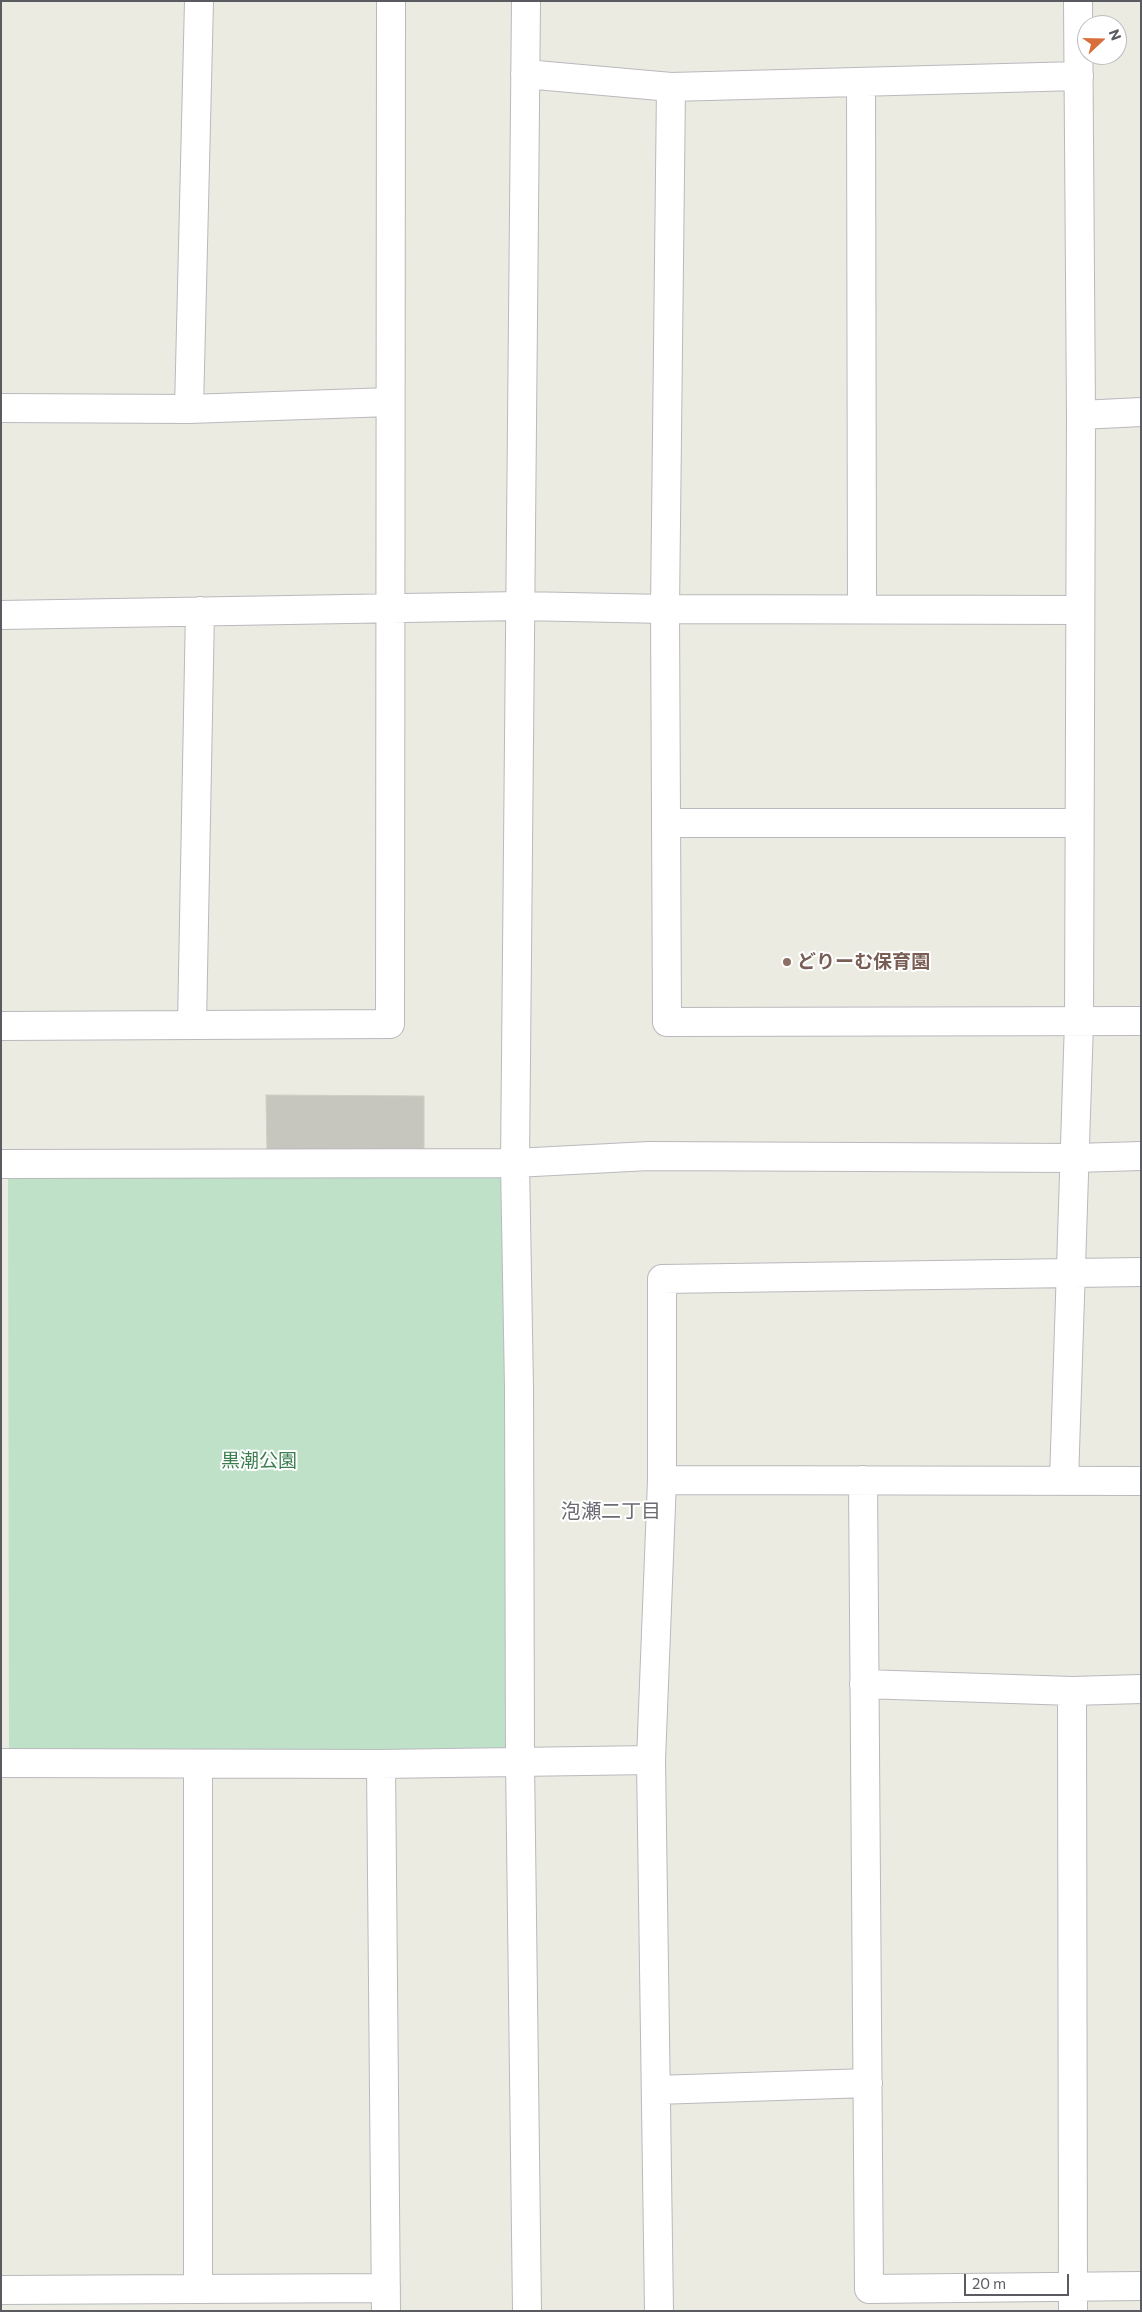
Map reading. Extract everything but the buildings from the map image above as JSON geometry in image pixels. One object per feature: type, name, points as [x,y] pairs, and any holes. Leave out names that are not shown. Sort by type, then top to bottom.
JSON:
[{"type":"street","points":[[189,409],[199,1]]},
{"type":"street","points":[[1,1026],[390,1024],[391,1]]},
{"type":"street","points":[[526,1],[515,1163],[519,1388],[520,1760],[527,2311]]},
{"type":"street","points":[[1064,1481],[1079,1022],[1081,415],[1078,1]]},
{"type":"street","points":[[525,74],[670,87],[1078,76]]},
{"type":"street","points":[[861,82],[862,609]]},
{"type":"street","points":[[670,87],[665,609],[667,1022],[1141,1021]]},
{"type":"street","points":[[1,408],[189,409],[390,402]]},
{"type":"street","points":[[1081,415],[1141,412]]},
{"type":"street","points":[[1,615],[520,606],[665,609],[1080,610]]},
{"type":"street","points":[[192,1025],[200,611]]},
{"type":"street","points":[[666,823],[1079,823]]},
{"type":"street","points":[[1,1164],[515,1163],[649,1156],[1075,1158],[1141,1156]]},
{"type":"street","points":[[659,2311],[651,1760],[662,1480],[662,1279],[1141,1272]]},
{"type":"street","points":[[662,1480],[1141,1481]]},
{"type":"street","points":[[863,1480],[869,2289],[1073,2298],[1141,2286]]},
{"type":"street","points":[[864,1684],[1141,1690]]},
{"type":"street","points":[[1072,1690],[1073,2298]]},
{"type":"street","points":[[1,1763],[381,1764],[520,1760],[651,1760]]},
{"type":"street","points":[[198,1764],[198,2288]]},
{"type":"street","points":[[1,2290],[198,2288],[386,2300],[381,1764]]},
{"type":"street","points":[[656,2090],[868,2083]]},
{"type":"green space","name":"黒潮公園","points":[[508,1170],[510,1751],[9,1753],[8,1172]]},
{"type":"place","name":"どりーむ保育園","points":[[787,962]]},
{"type":"district","name":"泡瀬二丁目","points":[[611,1511]]}]
